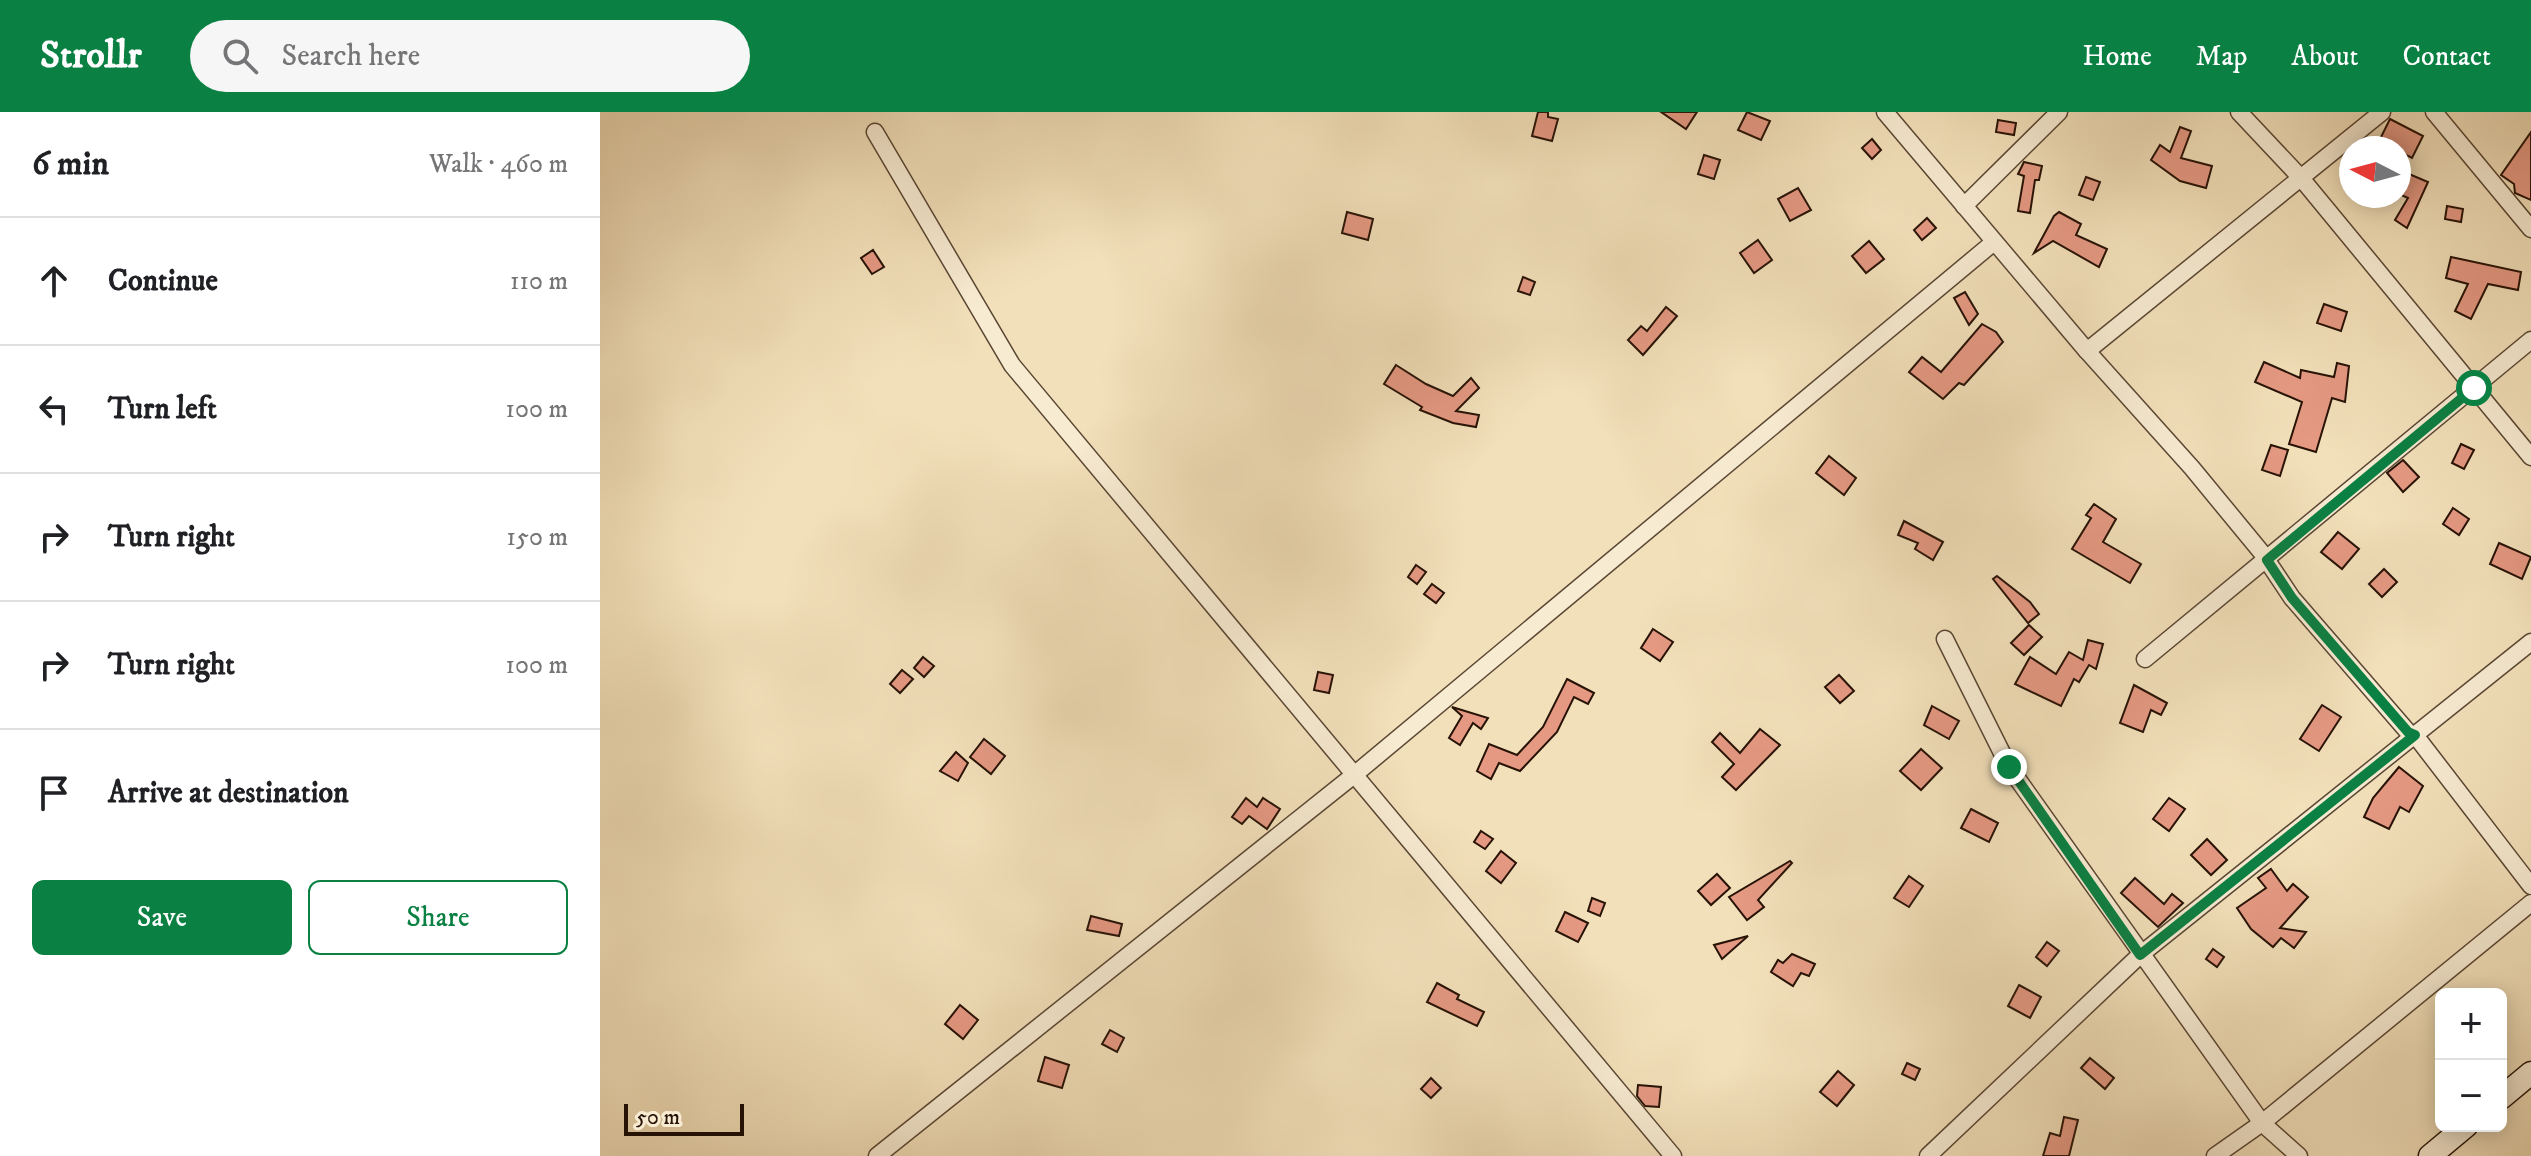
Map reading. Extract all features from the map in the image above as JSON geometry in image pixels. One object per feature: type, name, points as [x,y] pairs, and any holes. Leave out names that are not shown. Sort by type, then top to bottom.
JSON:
[{"type":"main road","points":[[2507,1093],[2531,1073]]},
{"type":"main road","points":[[2430,1156],[2459,1132]]},
{"type":"street","points":[[1885,112],[2087,351],[2192,468],[2267,560],[2292,598],[2408,732],[2415,735],[2531,886]]},
{"type":"street","points":[[1964,206],[2059,112]]},
{"type":"street","points":[[2239,112],[2301,178],[2531,457]]},
{"type":"street","points":[[2087,351],[2382,112]]},
{"type":"street","points":[[2434,112],[2531,229]]},
{"type":"street","points":[[875,132],[1012,365],[1673,1156]]},
{"type":"street","points":[[877,1156],[1354,775],[1994,242]]},
{"type":"street","points":[[2145,659],[2531,340]]},
{"type":"street","points":[[1945,639],[2009,767],[2262,1123],[2299,1156]]},
{"type":"street","points":[[1928,1156],[2140,955],[2531,642]]},
{"type":"street","points":[[2215,1156],[2262,1123],[2531,903]]},
{"type":"building","points":[[1538,112],[1548,112],[1548,117],[1558,119],[1552,141],[1532,136]]},
{"type":"building","points":[[1661,112],[1697,112],[1686,129]]},
{"type":"building","points":[[1747,112],[1770,121],[1761,140],[1738,130]]},
{"type":"building","points":[[2390,119],[2423,136],[2412,158],[2411,136],[2382,136]]},
{"type":"building","points":[[1998,120],[2016,123],[2014,135],[1996,132]]},
{"type":"building","points":[[2180,127],[2191,131],[2181,158],[2212,166],[2206,188],[2180,181],[2151,160],[2160,145],[2170,152]]},
{"type":"building","points":[[2531,132],[2531,200],[2515,193],[2514,184],[2501,175]]},
{"type":"building","points":[[1872,139],[1881,150],[1872,159],[1862,148]]},
{"type":"building","points":[[1704,155],[1720,160],[1714,179],[1698,174]]},
{"type":"building","points":[[2024,162],[2042,166],[2039,180],[2035,180],[2030,213],[2018,211],[2024,176],[2018,174]]},
{"type":"building","points":[[2411,175],[2428,182],[2407,228],[2395,220],[2402,208],[2411,208]]},
{"type":"building","points":[[2086,177],[2100,182],[2093,200],[2079,195]]},
{"type":"building","points":[[1798,188],[1811,210],[1790,221],[1778,199]]},
{"type":"building","points":[[2447,206],[2463,209],[2461,222],[2445,219]]},
{"type":"building","points":[[1347,212],[1373,219],[1368,240],[1342,233]]},
{"type":"building","points":[[2059,212],[2081,224],[2076,235],[2107,249],[2099,267],[2053,241],[2034,253]]},
{"type":"building","points":[[1927,218],[1936,228],[1922,240],[1914,230]]},
{"type":"building","points":[[1758,240],[1772,260],[1754,273],[1740,253]]},
{"type":"building","points":[[1869,241],[1884,259],[1866,273],[1852,256]]},
{"type":"building","points":[[873,250],[884,267],[872,274],[861,258]]},
{"type":"building","points":[[2451,257],[2521,272],[2518,290],[2488,284],[2471,319],[2455,311],[2468,284],[2446,278]]},
{"type":"building","points":[[1523,277],[1535,282],[1530,295],[1518,291]]},
{"type":"building","points":[[1965,292],[1978,314],[1969,325],[1954,298]]},
{"type":"building","points":[[2324,304],[2347,312],[2341,331],[2317,323]]},
{"type":"building","points":[[1666,307],[1677,316],[1643,355],[1628,340],[1641,326],[1647,331]]},
{"type":"building","points":[[1982,324],[1996,332],[2003,342],[1964,385],[1959,383],[1943,399],[1909,372],[1922,357],[1941,372]]},
{"type":"building","points":[[2264,362],[2300,378],[2301,370],[2334,377],[2337,363],[2349,366],[2345,402],[2332,398],[2316,452],[2289,444],[2302,402],[2255,382]]},
{"type":"building","points":[[1396,365],[1453,396],[1471,378],[1479,388],[1456,411],[1479,415],[1476,427],[1453,423],[1420,410],[1422,407],[1384,384]]},
{"type":"building","points":[[2461,444],[2474,450],[2464,469],[2452,463]]},
{"type":"building","points":[[2271,445],[2288,450],[2280,476],[2262,470]]},
{"type":"building","points":[[1829,456],[1856,478],[1844,495],[1816,473]]},
{"type":"building","points":[[2403,460],[2419,477],[2403,492],[2387,473]]},
{"type":"building","points":[[2094,504],[2116,519],[2103,542],[2141,564],[2130,583],[2072,549],[2091,518],[2086,515]]},
{"type":"building","points":[[2453,508],[2469,519],[2459,535],[2443,524]]},
{"type":"building","points":[[1904,521],[1943,542],[1933,560],[1915,549],[1918,543],[1898,535]]},
{"type":"building","points":[[2338,532],[2359,549],[2342,569],[2321,552]]},
{"type":"building","points":[[2499,543],[2531,557],[2522,579],[2490,564]]},
{"type":"building","points":[[1416,565],[1426,572],[1417,584],[1408,577]]},
{"type":"building","points":[[2384,569],[2397,582],[2382,597],[2369,584]]},
{"type":"building","points":[[1997,576],[2030,602],[2039,614],[2028,623],[1993,579]]},
{"type":"building","points":[[1432,584],[1444,593],[1436,603],[1424,594]]},
{"type":"building","points":[[2029,625],[2042,637],[2024,655],[2011,643]]},
{"type":"building","points":[[1653,629],[1673,642],[1660,661],[1641,648]]},
{"type":"building","points":[[2088,640],[2103,644],[2096,669],[2089,665],[2079,682],[2074,679],[2061,706],[2015,684],[2030,657],[2056,674],[2069,652],[2083,660]]},
{"type":"building","points":[[923,657],[934,666],[924,677],[914,668]]},
{"type":"building","points":[[902,670],[913,679],[900,693],[890,684]]},
{"type":"building","points":[[1318,672],[1333,675],[1329,693],[1314,690]]},
{"type":"building","points":[[1839,675],[1854,691],[1840,703],[1825,687]]},
{"type":"building","points":[[1567,679],[1594,693],[1588,704],[1574,697],[1557,732],[1520,771],[1499,763],[1491,779],[1477,771],[1489,744],[1517,755],[1543,727]]},
{"type":"building","points":[[2134,685],[2167,703],[2161,715],[2151,710],[2143,732],[2120,723]]},
{"type":"building","points":[[2322,705],[2341,717],[2319,751],[2300,739]]},
{"type":"building","points":[[1932,706],[1959,721],[1949,739],[1924,725]]},
{"type":"building","points":[[1452,707],[1488,718],[1481,729],[1473,723],[1460,745],[1449,738],[1462,716]]},
{"type":"building","points":[[1760,729],[1780,745],[1736,790],[1722,777],[1734,764],[1712,742],[1720,733],[1740,753]]},
{"type":"building","points":[[984,739],[1005,756],[991,774],[970,757]]},
{"type":"building","points":[[1921,749],[1942,768],[1921,790],[1900,771]]},
{"type":"building","points":[[956,752],[968,763],[958,781],[940,771]]},
{"type":"building","points":[[2399,767],[2423,786],[2409,812],[2400,807],[2389,829],[2364,817],[2373,798]]},
{"type":"building","points":[[1246,798],[1257,807],[1263,798],[1280,809],[1267,829],[1249,816],[1242,824],[1232,817]]},
{"type":"building","points":[[2169,798],[2185,809],[2169,831],[2153,819]]},
{"type":"building","points":[[1971,809],[1998,823],[1989,842],[1961,828]]},
{"type":"building","points":[[1481,831],[1493,839],[1485,849],[1474,842]]},
{"type":"building","points":[[2207,839],[2227,860],[2211,875],[2191,855]]},
{"type":"building","points":[[1501,851],[1516,863],[1501,883],[1486,871]]},
{"type":"building","points":[[1790,861],[1792,863],[1758,900],[1764,907],[1747,920],[1729,897]]},
{"type":"building","points":[[2271,869],[2287,891],[2293,884],[2308,897],[2280,928],[2306,932],[2294,948],[2281,938],[2273,947],[2251,929],[2237,908],[2266,888],[2258,878]]},
{"type":"building","points":[[1717,874],[1730,888],[1711,905],[1698,891]]},
{"type":"building","points":[[1909,876],[1923,886],[1909,907],[1894,898]]},
{"type":"building","points":[[2135,878],[2164,904],[2172,894],[2183,903],[2158,927],[2121,893]]},
{"type":"building","points":[[1592,898],[1605,903],[1600,916],[1588,911]]},
{"type":"building","points":[[1565,912],[1588,923],[1578,942],[1556,931]]},
{"type":"building","points":[[1091,916],[1122,924],[1119,936],[1087,930]]},
{"type":"building","points":[[1748,936],[1722,959],[1714,945]]},
{"type":"building","points":[[2047,942],[2059,951],[2047,966],[2036,957]]},
{"type":"building","points":[[2213,949],[2224,957],[2217,967],[2206,959]]},
{"type":"building","points":[[1792,954],[1815,964],[1809,976],[1801,973],[1793,986],[1771,972],[1778,960],[1783,963]]},
{"type":"building","points":[[1437,983],[1459,995],[1457,999],[1484,1012],[1477,1026],[1427,1002]]},
{"type":"building","points":[[2019,985],[2041,997],[2030,1018],[2008,1006]]},
{"type":"building","points":[[960,1005],[978,1020],[963,1039],[945,1024]]},
{"type":"building","points":[[1110,1030],[1124,1038],[1117,1052],[1102,1044]]},
{"type":"building","points":[[1045,1057],[1069,1065],[1062,1088],[1038,1081]]},
{"type":"building","points":[[2090,1058],[2114,1078],[2105,1089],[2081,1068]]},
{"type":"building","points":[[1907,1063],[1920,1069],[1915,1080],[1902,1074]]},
{"type":"building","points":[[1838,1071],[1854,1085],[1837,1106],[1820,1092]]},
{"type":"building","points":[[1431,1078],[1441,1088],[1431,1098],[1421,1089]]},
{"type":"building","points":[[1638,1085],[1661,1087],[1659,1107],[1645,1106],[1637,1096]]},
{"type":"building","points":[[2064,1117],[2078,1120],[2069,1156],[2043,1156],[2050,1133],[2060,1136]]},
{"type":"route","points":[[2009,767],[2140,955],[2415,735],[2408,732],[2292,598],[2267,560],[2474,388]]}]
